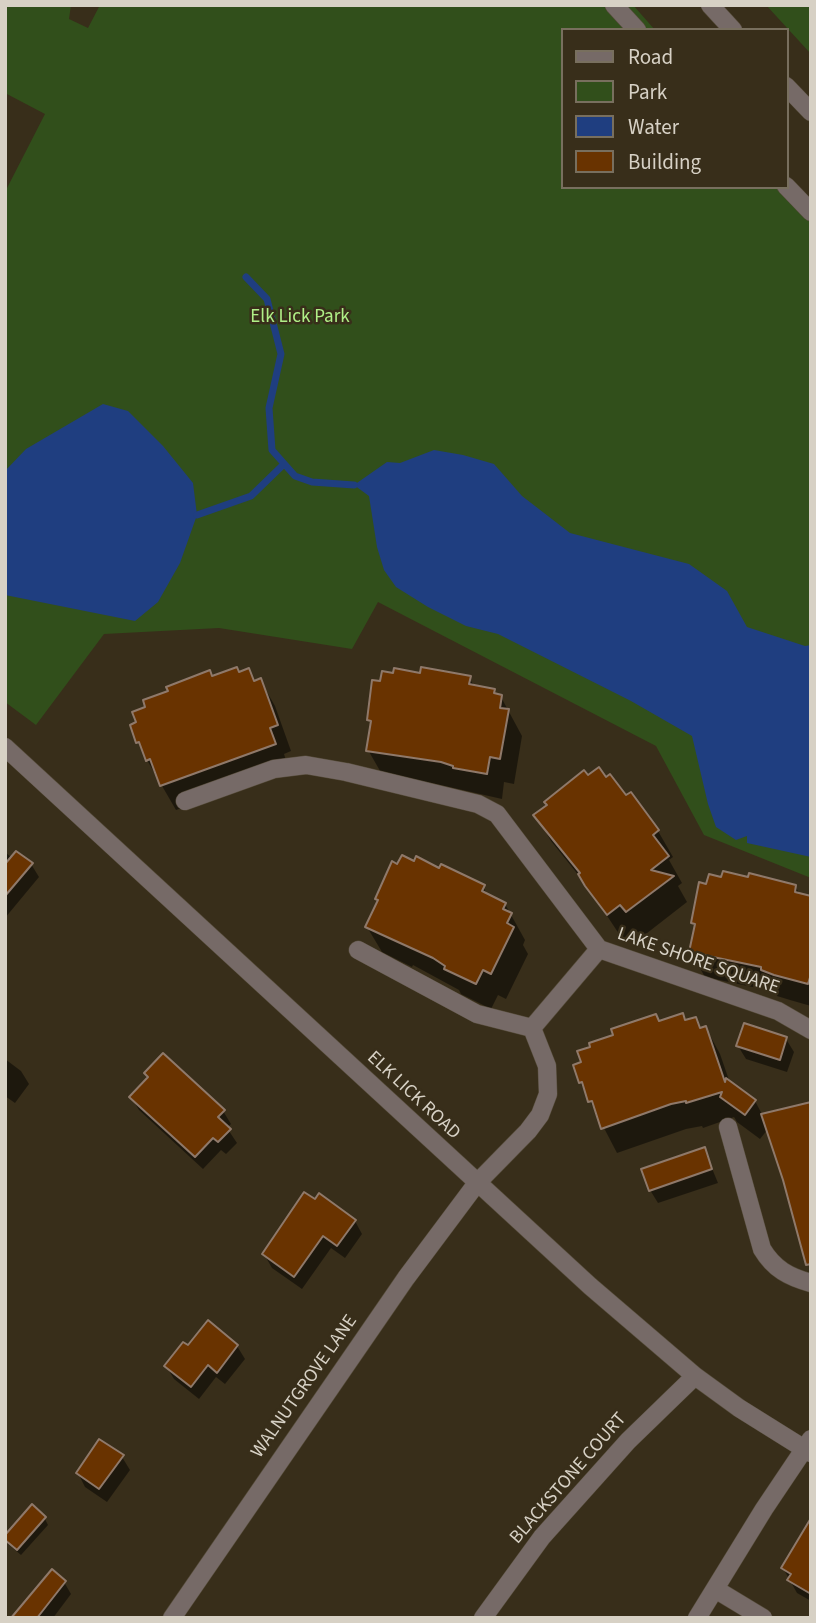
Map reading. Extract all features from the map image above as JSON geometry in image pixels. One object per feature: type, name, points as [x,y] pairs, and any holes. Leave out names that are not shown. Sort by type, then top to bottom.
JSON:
[{"type":"street","points":[[614,5],[635,28]]},
{"type":"street","points":[[709,5],[731,28]]},
{"type":"street","points":[[788,88],[811,112]]},
{"type":"street","points":[[788,188],[811,212]]},
{"type":"street","name":"ELK LICK ROAD","points":[[5,747],[590,1286],[695,1376],[809,1447]]},
{"type":"street","name":"LAKE SHORE SQUARE","points":[[185,801],[274,769],[306,765],[478,804],[497,814],[599,949],[778,1012],[811,1030]]},
{"type":"street","points":[[358,950],[477,1014],[533,1028],[599,949]]},
{"type":"street","name":"WALNUTGROVE LANE","points":[[172,1618],[359,1345],[477,1183],[528,1131],[545,1105],[548,1094],[547,1066],[533,1028]]},
{"type":"street","points":[[728,1127],[762,1249],[770,1262],[784,1273],[811,1283]]},
{"type":"street","name":"BLACKSTONE COURT","points":[[483,1618],[542,1537],[628,1441],[695,1376]]},
{"type":"street","points":[[697,1618],[764,1509],[809,1447]]},
{"type":"street","points":[[715,1588],[763,1618]]},
{"type":"green space","name":"Elk Lick Park","points":[[5,5],[71,5],[69,19],[88,28],[100,5],[633,5],[653,28],[560,28],[560,189],[788,189],[788,176],[811,201],[811,878],[704,835],[656,746],[378,602],[352,649],[219,628],[104,634],[36,725],[5,702],[5,192],[45,114],[5,93]]},
{"type":"green space","points":[[766,5],[811,5],[811,54],[788,28]]},
{"type":"water","points":[[103,404],[128,411],[163,446],[193,483],[197,515],[180,563],[158,602],[135,621],[5,595],[5,471],[26,449]]},
{"type":"water","points":[[434,450],[494,464],[522,496],[570,533],[689,564],[727,591],[747,627],[805,646],[811,645],[811,857],[747,843],[747,836],[736,840],[716,827],[692,736],[631,701],[498,634],[466,626],[396,587],[384,570],[377,547],[369,496],[354,485],[387,462],[400,463]]},
{"type":"building","points":[[237,667],[239,672],[249,668],[254,681],[261,678],[278,725],[270,728],[276,744],[160,786],[150,759],[146,761],[139,742],[136,743],[130,725],[136,722],[132,712],[145,707],[143,700],[168,691],[166,687],[210,670],[212,676]]},
{"type":"building","points":[[421,667],[471,676],[469,684],[495,689],[494,693],[502,695],[500,708],[509,709],[500,759],[490,757],[487,774],[453,768],[441,762],[366,751],[371,721],[367,720],[372,680],[380,681],[382,671],[393,673],[394,668],[420,673]]},
{"type":"building","points":[[599,767],[606,777],[610,774],[626,795],[631,792],[659,830],[653,835],[669,856],[651,870],[674,876],[626,912],[620,905],[607,915],[585,886],[578,874],[580,873],[533,815],[547,805],[544,802],[584,770],[588,775]]},
{"type":"building","points":[[16,851],[33,863],[5,896],[5,864]]},
{"type":"building","points":[[402,855],[414,861],[416,856],[439,868],[441,864],[485,885],[482,891],[506,903],[503,909],[512,913],[507,923],[514,927],[491,974],[483,970],[476,984],[444,969],[445,966],[433,958],[365,927],[392,861],[397,864]]},
{"type":"building","points":[[723,871],[748,877],[749,873],[796,885],[795,892],[811,896],[811,974],[808,984],[774,975],[761,970],[761,967],[689,952],[695,924],[691,923],[699,882],[706,884],[709,874],[721,877]]},
{"type":"building","points":[[683,1013],[685,1020],[696,1017],[700,1028],[706,1026],[725,1082],[726,1078],[756,1100],[745,1115],[720,1097],[722,1092],[686,1103],[671,1104],[601,1129],[592,1101],[588,1102],[573,1065],[581,1062],[577,1051],[590,1047],[589,1043],[613,1035],[611,1029],[656,1014],[659,1021]]},
{"type":"building","points":[[744,1023],[787,1037],[780,1060],[736,1046]]},
{"type":"building","points":[[163,1053],[225,1110],[218,1117],[231,1129],[218,1142],[213,1138],[195,1157],[129,1097],[148,1077],[144,1073]]},
{"type":"building","points":[[811,1102],[811,1264],[806,1265],[783,1180],[761,1114]]},
{"type":"building","points":[[705,1147],[712,1169],[649,1191],[641,1169]]},
{"type":"building","points":[[304,1192],[315,1199],[319,1193],[356,1220],[337,1246],[323,1236],[294,1277],[262,1254]]},
{"type":"building","points":[[208,1320],[238,1345],[217,1373],[208,1365],[191,1387],[164,1366],[183,1342],[188,1345]]},
{"type":"building","points":[[99,1439],[124,1455],[99,1489],[76,1473]]},
{"type":"building","points":[[32,1504],[46,1517],[17,1550],[5,1540],[5,1535]]},
{"type":"building","points":[[811,1518],[811,1594],[787,1580],[791,1574],[781,1568]]},
{"type":"building","points":[[52,1569],[66,1581],[37,1618],[11,1618]]},
{"type":"waterway","points":[[246,277],[267,299],[281,354],[269,408],[272,450],[295,476],[312,482],[354,485]]},
{"type":"waterway","points":[[197,515],[251,496],[284,464]]}]
